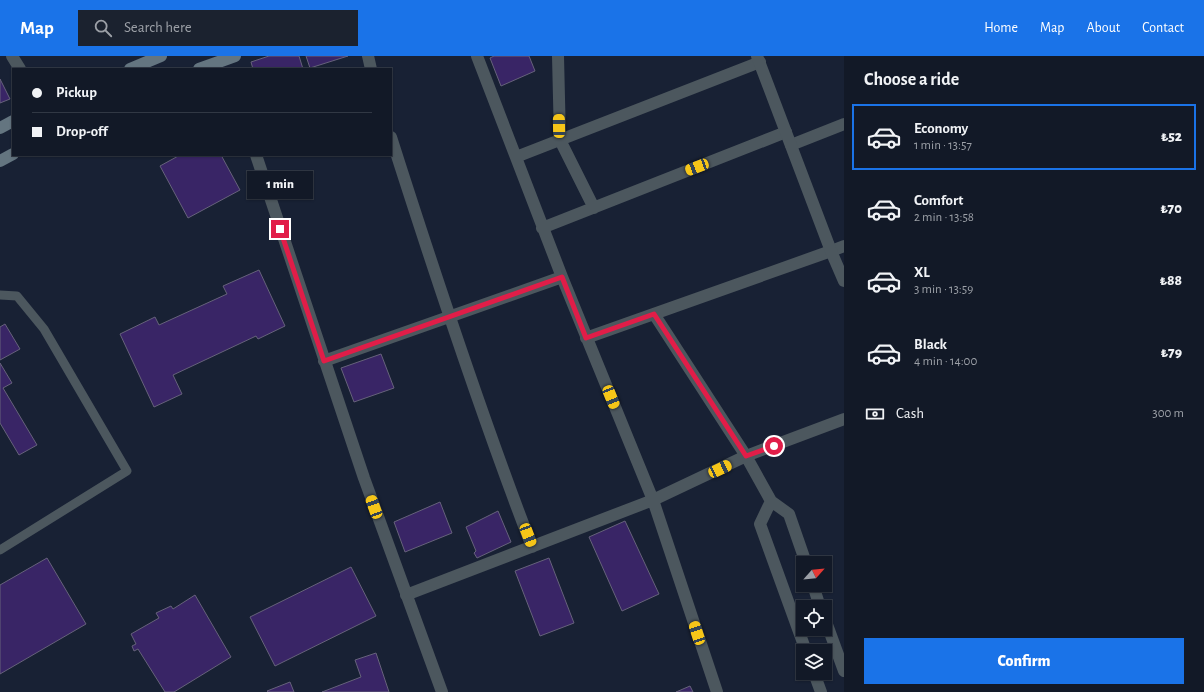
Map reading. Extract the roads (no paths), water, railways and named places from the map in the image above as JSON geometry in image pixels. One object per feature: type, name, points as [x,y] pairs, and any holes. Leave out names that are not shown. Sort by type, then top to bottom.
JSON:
[{"type":"main road","points":[[132,68],[161,56]]},
{"type":"main road","points":[[202,68],[227,60]]},
{"type":"main road","points":[[0,128],[12,122]]},
{"type":"main road","points":[[0,160],[12,154]]},
{"type":"street","points":[[12,56],[19,68]]},
{"type":"street","points":[[368,56],[371,68]]},
{"type":"street","points":[[477,56],[542,228],[653,500],[717,692]]},
{"type":"street","points":[[558,56],[560,140],[594,208]]},
{"type":"street","points":[[516,158],[758,59],[831,251],[844,281]]},
{"type":"street","points":[[791,145],[844,124]]},
{"type":"street","points":[[542,228],[786,132]]},
{"type":"street","points":[[392,140],[449,317],[508,486],[532,547]]},
{"type":"street","points":[[256,156],[364,478],[442,692]]},
{"type":"street","points":[[586,338],[844,246]]},
{"type":"street","points":[[324,361],[562,277]]},
{"type":"street","points":[[654,314],[746,456],[771,501],[789,514],[804,556]]},
{"type":"street","points":[[406,596],[653,500],[746,456],[844,419]]},
{"type":"street","points":[[771,501],[760,524],[803,644]]},
{"type":"street","points":[[831,636],[844,671]]},
{"type":"street","points":[[817,680],[821,692]]},
{"type":"lane","points":[[0,295],[16,296],[44,329],[127,471],[0,550]]}]
